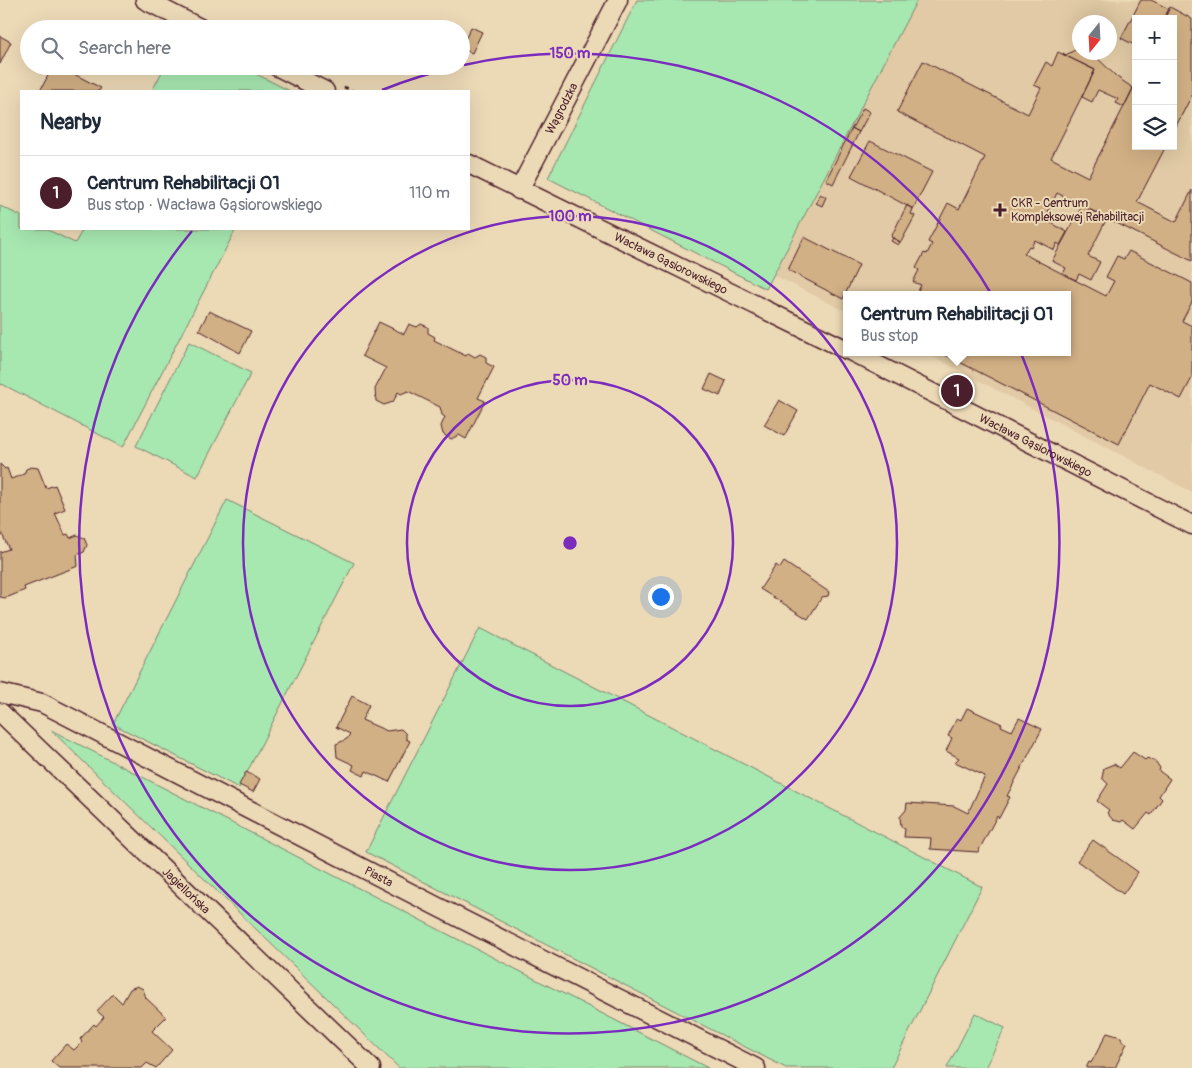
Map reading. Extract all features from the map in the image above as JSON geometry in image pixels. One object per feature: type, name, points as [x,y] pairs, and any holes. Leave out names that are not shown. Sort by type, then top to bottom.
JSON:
[{"type":"street","points":[[145,0],[184,20]]},
{"type":"street","name":"Wągrodzka","points":[[519,190],[618,0]]},
{"type":"street","points":[[294,75],[323,90]]},
{"type":"street","name":"Wacława Gąsiorowskiego","points":[[470,165],[843,348]]},
{"type":"street","name":"Wacława Gąsiorowskiego","points":[[860,356],[1192,525]]},
{"type":"street","name":"Piasta","points":[[0,693],[42,703],[756,1068]]},
{"type":"street","name":"Jagiellońska","points":[[0,712],[371,1068]]},
{"type":"shaded area","name":"CKR - Centrum Kompleksowej Rehabilitacji","points":[[917,0],[1192,0],[1192,492],[932,356],[1071,356],[1071,291],[843,291],[843,310],[774,275]]},
{"type":"green space","points":[[637,0],[917,0],[766,289],[548,178]]},
{"type":"green space","points":[[160,75],[258,75],[288,90],[153,90]]},
{"type":"green space","points":[[0,206],[20,216],[20,230],[48,230],[75,243],[82,230],[235,230],[123,447],[2,384],[0,386]]},
{"type":"green space","points":[[189,342],[251,373],[197,477],[136,446]]},
{"type":"green space","points":[[227,500],[354,563],[239,788],[113,724]]},
{"type":"green space","points":[[480,628],[982,887],[891,1068],[786,1068],[366,852]]},
{"type":"green space","points":[[51,730],[708,1068],[399,1068]]},
{"type":"green space","points":[[975,1013],[1005,1028],[985,1068],[947,1068]]},
{"type":"building","points":[[1141,0],[1151,0],[1169,9],[1166,15],[1133,15]]},
{"type":"building","points":[[1170,7],[1192,19],[1192,95],[1177,124],[1177,15],[1166,15]]},
{"type":"building","points":[[1132,17],[1132,44],[1121,38]]},
{"type":"building","points":[[471,27],[482,32],[472,53],[470,52]]},
{"type":"building","points":[[0,36],[11,42],[0,64]]},
{"type":"building","points":[[1058,52],[1095,70],[1051,158],[1088,177],[1132,91],[1132,150],[1164,150],[1137,202],[1176,222],[1192,190],[1192,261],[1057,193],[1048,211],[1050,212],[1046,220],[1067,232],[1060,245],[1057,243],[1054,250],[1035,240],[1024,254],[1106,296],[1114,281],[1106,277],[1117,256],[1124,259],[1129,251],[1192,283],[1192,302],[1182,321],[1192,326],[1192,378],[1181,399],[1150,383],[1119,444],[948,356],[1071,356],[1071,291],[918,291],[921,285],[913,282],[919,270],[916,268],[924,253],[927,254],[932,244],[928,242],[948,203],[959,209],[985,157],[897,112],[923,61],[1028,114],[1041,88],[1034,85],[1046,62],[1052,66]]},
{"type":"building","points":[[1072,52],[1072,59],[1064,55],[1063,53],[1066,55]]},
{"type":"building","points":[[1074,60],[1099,60],[1117,77],[1132,87],[1124,107],[1116,103],[1118,99],[1098,90],[1092,102],[1082,97],[1095,70]]},
{"type":"building","points":[[48,75],[76,75],[101,88],[100,90],[41,90]]},
{"type":"building","points":[[863,108],[870,112],[859,132],[852,128]]},
{"type":"building","points":[[852,128],[859,132],[833,184],[826,180]]},
{"type":"building","points":[[870,141],[932,172],[913,209],[851,176]]},
{"type":"building","points":[[820,194],[826,197],[822,206],[816,203]]},
{"type":"building","points":[[907,205],[913,209],[911,214],[915,216],[901,242],[891,237]]},
{"type":"building","points":[[1082,206],[1107,218],[1088,256],[1100,262],[1091,280],[1079,274],[1076,280],[1063,274],[1066,268],[1052,261]]},
{"type":"building","points":[[804,237],[859,265],[847,291],[843,291],[843,299],[788,270]]},
{"type":"building","points":[[893,238],[900,242],[898,245],[891,241]]},
{"type":"building","points":[[209,311],[251,331],[240,353],[199,330]]},
{"type":"building","points":[[379,322],[404,334],[409,324],[417,327],[421,324],[428,327],[428,333],[435,337],[434,340],[466,356],[468,353],[475,357],[480,354],[486,357],[486,363],[494,367],[478,398],[485,401],[466,439],[459,435],[451,439],[443,434],[441,426],[445,417],[442,415],[440,407],[408,391],[401,394],[398,392],[393,402],[384,405],[376,401],[375,389],[386,368],[362,356]]},
{"type":"building","points":[[711,374],[726,381],[720,396],[704,389]]},
{"type":"building","points":[[779,400],[798,411],[784,436],[764,425]]},
{"type":"building","points":[[0,464],[5,469],[7,468],[11,479],[24,474],[26,469],[31,467],[38,468],[46,488],[55,485],[65,509],[55,513],[65,535],[68,534],[70,538],[77,535],[84,538],[87,545],[84,552],[77,555],[78,566],[24,587],[25,590],[6,598],[0,597],[0,552],[9,549],[0,530]]},
{"type":"building","points":[[784,562],[829,592],[828,596],[822,597],[808,619],[760,589],[776,565],[780,568]]},
{"type":"building","points":[[352,696],[369,705],[362,720],[387,731],[401,729],[406,734],[406,739],[410,741],[389,782],[366,771],[364,776],[352,770],[354,765],[337,757],[336,744],[347,739],[350,734],[336,727]]},
{"type":"building","points":[[967,708],[1002,724],[1001,726],[1012,731],[1019,718],[1042,729],[1007,796],[1010,797],[999,818],[997,816],[978,852],[930,849],[931,838],[904,837],[905,829],[901,827],[900,817],[906,810],[907,803],[954,806],[968,813],[985,776],[955,762],[959,758],[946,751],[952,738],[948,736],[957,718],[961,720]]},
{"type":"building","points":[[1133,752],[1145,760],[1147,758],[1156,762],[1160,768],[1159,771],[1170,779],[1159,796],[1162,799],[1151,815],[1148,813],[1135,829],[1123,820],[1121,822],[1113,820],[1107,813],[1109,810],[1097,801],[1108,784],[1102,778],[1104,768],[1114,764],[1120,768]]},
{"type":"building","points":[[246,772],[260,779],[253,792],[239,785]]},
{"type":"building","points":[[1093,840],[1138,872],[1123,894],[1077,861]]},
{"type":"building","points":[[137,986],[143,989],[146,998],[166,1017],[152,1031],[172,1050],[156,1068],[147,1063],[142,1068],[59,1068],[51,1061],[66,1044],[74,1050],[82,1042],[80,1039],[94,1024],[96,1026],[104,1017],[97,1011],[113,994],[122,1003],[130,989]]},
{"type":"building","points":[[1107,1033],[1121,1037],[1122,1041],[1127,1043],[1115,1068],[1086,1068],[1089,1062],[1091,1063]]},
{"type":"place","name":"CKR - Centrum Kompleksowej Rehabilitacji","points":[[1000,210]]},
{"type":"place","name":"Centrum Rehabilitacji 01","points":[[957,391]]}]
